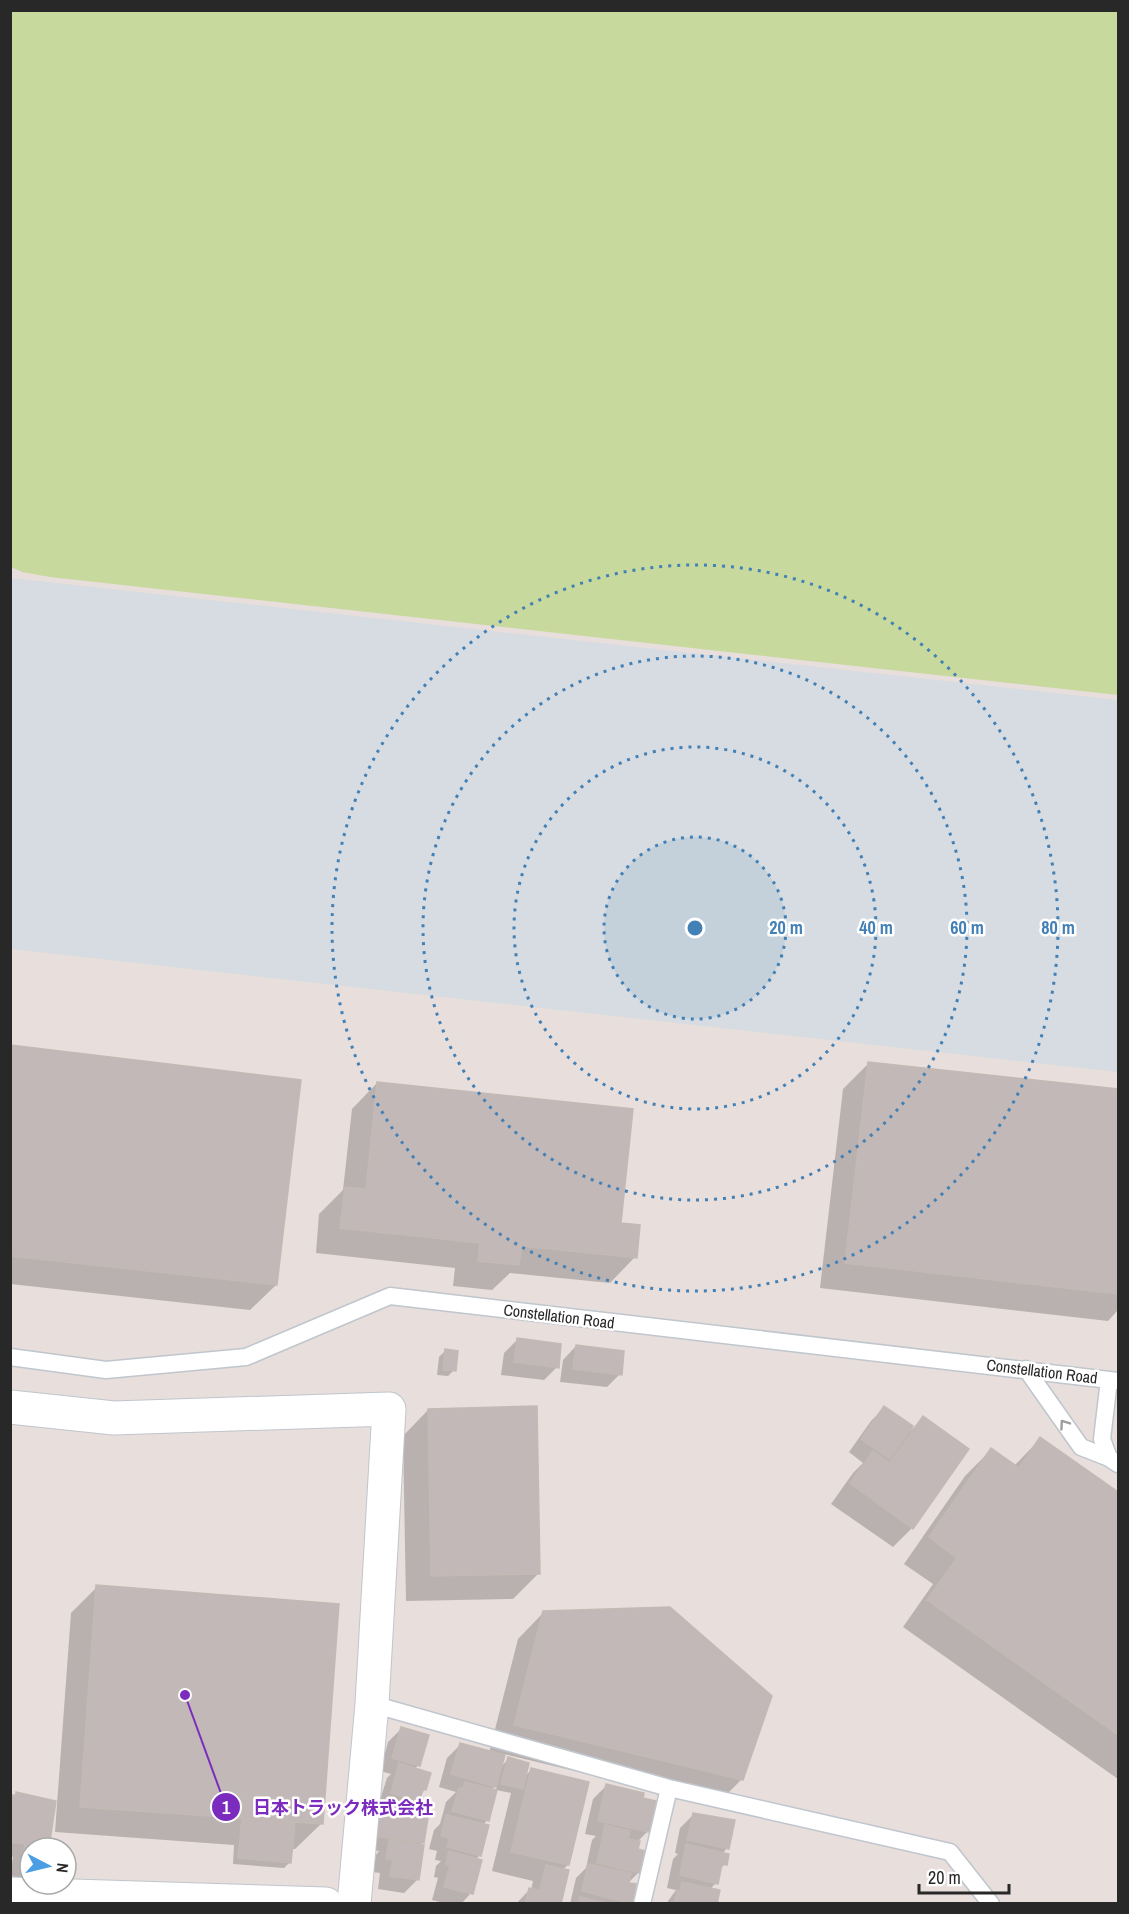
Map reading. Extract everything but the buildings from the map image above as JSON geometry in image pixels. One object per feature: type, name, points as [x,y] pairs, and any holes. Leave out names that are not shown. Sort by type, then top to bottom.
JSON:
[{"type":"street","points":[[10,1407],[114,1418],[389,1408],[372,1704],[354,1904]]},
{"type":"street","points":[[10,1894],[137,1901],[326,1904]]},
{"type":"lane","name":"Constellation Road","points":[[10,1358],[106,1370],[246,1357],[390,1296],[1114,1380]]},
{"type":"lane","points":[[1026,1369],[1080,1447],[1114,1461]]},
{"type":"lane","points":[[1114,1380],[1102,1439],[1114,1461]]},
{"type":"lane","points":[[372,1704],[669,1788],[950,1852],[991,1904]]},
{"type":"lane","points":[[642,1904],[669,1788]]},
{"type":"shaded area","points":[[11,578],[1118,700],[1118,1072],[11,949]]},
{"type":"green space","points":[[11,10],[1118,11],[1118,695],[50,577],[22,572],[11,567]]},
{"type":"place","name":"日本トラック株式会社","points":[[185,1695]]}]
